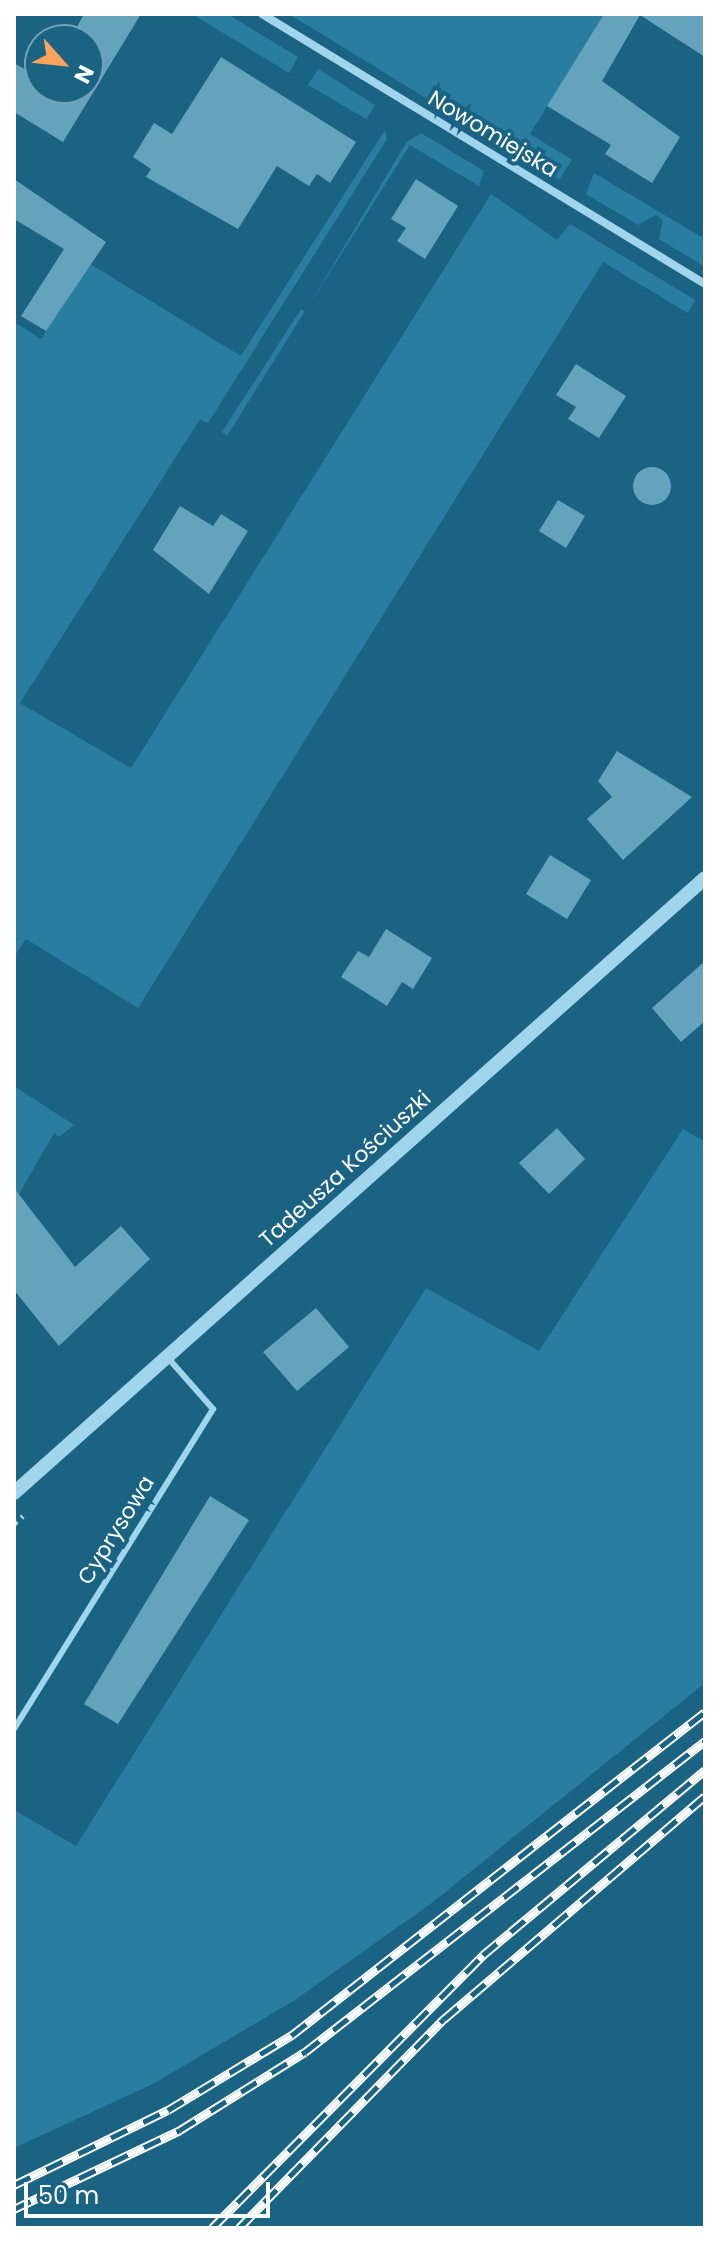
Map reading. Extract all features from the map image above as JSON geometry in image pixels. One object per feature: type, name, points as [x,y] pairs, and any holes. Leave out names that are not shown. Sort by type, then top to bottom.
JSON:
[{"type":"street","name":"Nowomiejska","points":[[262,14],[705,284]]},
{"type":"street","name":"Tadeusza Kościuszki","points":[[14,1493],[705,878]]},
{"type":"lane","name":"Cyprysowa","points":[[14,1729],[213,1409],[167,1357]]},
{"type":"shaded area","points":[[192,14],[227,14],[298,57],[289,73]]},
{"type":"shaded area","points":[[289,14],[604,14],[530,134],[572,160],[559,180]]},
{"type":"shaded area","points":[[318,69],[375,105],[366,119],[308,85]]},
{"type":"shaded area","points":[[385,130],[387,139],[208,423],[200,419],[20,703],[131,768],[491,194],[557,240],[570,224],[695,300],[688,313],[603,262],[138,1008],[26,939],[14,957],[14,322],[41,339],[90,264],[241,356]]},
{"type":"shaded area","points":[[421,133],[484,171],[479,186],[410,145],[308,307],[406,143]]},
{"type":"shaded area","points":[[594,173],[705,239],[705,267],[659,239],[663,220],[656,215],[638,225],[586,194]]},
{"type":"shaded area","points":[[301,309],[305,311],[227,436],[222,432]]},
{"type":"shaded area","points":[[14,1086],[74,1125],[59,1137],[54,1133],[19,1194],[26,1204],[14,1214]]},
{"type":"shaded area","points":[[683,1129],[705,1142],[705,1683],[433,1902],[295,2000],[153,2084],[14,2148],[14,1810],[76,1846],[426,1288],[539,1351]]},
{"type":"building","points":[[84,14],[141,14],[104,75],[104,24],[79,24]]},
{"type":"building","points":[[604,14],[705,14],[705,57],[640,15],[602,81],[680,137],[652,183],[605,154],[611,145],[547,106]]},
{"type":"building","points":[[221,57],[356,142],[330,183],[317,174],[309,186],[277,166],[238,229],[146,177],[151,169],[133,157],[154,123],[172,134]]},
{"type":"building","points":[[14,63],[24,69],[24,104],[86,104],[63,142],[14,112]]},
{"type":"building","points":[[14,179],[106,242],[46,331],[21,316],[64,249],[14,219]]},
{"type":"building","points":[[416,179],[458,206],[425,259],[397,241],[406,228],[391,219]]},
{"type":"building","points":[[576,364],[626,396],[599,438],[568,419],[576,407],[556,395]]},
{"type":"building","points":[[652,467],[666,472],[671,486],[666,500],[652,505],[638,500],[633,486],[638,472]]},
{"type":"building","points":[[558,500],[585,516],[566,548],[539,531]]},
{"type":"building","points":[[180,506],[213,526],[221,514],[248,531],[209,594],[153,550]]},
{"type":"building","points":[[617,751],[692,797],[623,860],[587,819],[612,797],[598,781]]},
{"type":"building","points":[[550,855],[591,880],[567,919],[526,894]]},
{"type":"building","points":[[386,929],[432,958],[413,989],[402,982],[387,1006],[341,977],[358,951],[369,957]]},
{"type":"building","points":[[705,961],[705,1021],[681,1042],[652,1008]]},
{"type":"building","points":[[557,1128],[585,1159],[549,1194],[519,1163]]},
{"type":"building","points":[[14,1188],[75,1267],[121,1226],[150,1259],[59,1346],[14,1290]]},
{"type":"building","points":[[316,1308],[349,1347],[297,1391],[263,1352]]},
{"type":"building","points":[[210,1496],[249,1520],[118,1724],[84,1704]]},
{"type":"railway","points":[[14,2185],[168,2110],[292,2035],[705,1712]]},
{"type":"railway","points":[[14,2209],[180,2130],[305,2052],[705,1741]]},
{"type":"railway","points":[[212,2228],[483,1955],[705,1770]]},
{"type":"railway","points":[[239,2228],[444,2019],[705,1796]]}]
